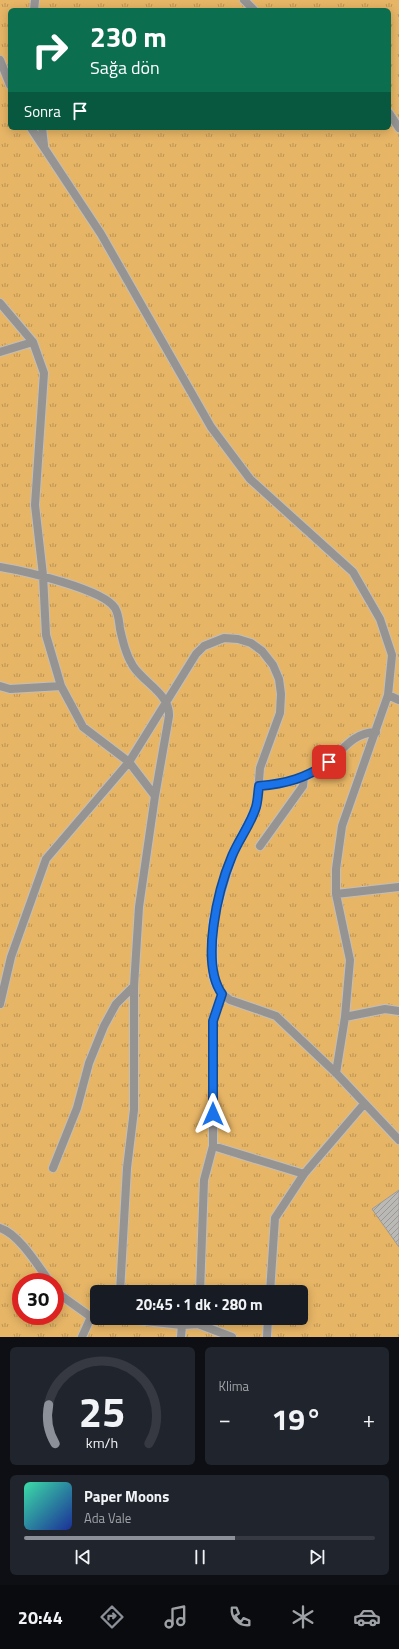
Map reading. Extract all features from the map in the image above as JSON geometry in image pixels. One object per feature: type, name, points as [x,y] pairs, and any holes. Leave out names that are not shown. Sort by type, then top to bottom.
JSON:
[{"type":"street","points":[[244,0],[252,8]]},
{"type":"street","points":[[0,60],[8,80]]},
{"type":"street","points":[[391,116],[399,128]]},
{"type":"street","points":[[32,130],[101,234],[211,427],[250,479],[353,572],[380,619],[392,655],[388,695],[342,826],[336,869],[336,894],[350,960],[345,1017],[336,1073]]},
{"type":"street","points":[[42,130],[44,150]]},
{"type":"street","points":[[0,303],[33,342],[44,373],[35,504],[43,575],[46,635],[62,686],[83,726],[129,762],[155,796]]},
{"type":"street","points":[[0,352],[33,342]]},
{"type":"street","points":[[0,567],[43,575],[101,596],[109,601],[119,617],[124,647],[133,666],[146,682],[166,700],[169,716],[155,796],[139,907],[134,986],[134,1110],[127,1168],[120,1285]]},
{"type":"street","points":[[0,1004],[11,957],[46,859],[129,762],[166,700],[196,654],[204,646],[213,641],[224,638],[238,639],[251,643],[262,651],[273,665],[279,679],[281,694],[280,713],[260,768],[257,806],[232,856],[213,921],[213,976],[216,985],[222,994],[230,1000],[276,1016],[336,1073],[399,1140]]},
{"type":"street","points":[[0,686],[10,689],[62,686]]},
{"type":"street","points":[[388,695],[399,700]]},
{"type":"street","points":[[259,786],[278,784],[304,777],[329,762],[357,736],[362,733],[376,732]]},
{"type":"street","points":[[260,846],[303,786],[304,777]]},
{"type":"street","points":[[336,894],[399,886]]},
{"type":"street","points":[[54,1168],[77,1108],[89,1063],[104,1026],[116,1004],[134,986]]},
{"type":"street","points":[[200,1285],[204,1180],[213,1146],[213,1021],[222,994]]},
{"type":"street","points":[[345,1017],[385,1009],[399,1012]]},
{"type":"street","points":[[270,1285],[275,1218],[304,1174],[364,1104]]},
{"type":"street","points":[[213,1146],[304,1174]]},
{"type":"street","points":[[0,1228],[7,1230],[19,1241],[43,1273]]},
{"type":"street","points":[[64,1297],[90,1314]]},
{"type":"street","points":[[82,1337],[90,1324]]},
{"type":"street","points":[[181,1337],[182,1325]]},
{"type":"street","points":[[206,1325],[232,1337]]},
{"type":"street","points":[[267,1337],[268,1325]]},
{"type":"green space","points":[[0,0],[399,0],[399,1337],[0,1337]]},
{"type":"building","points":[[399,1190],[399,1247],[372,1209]]},
{"type":"route","points":[[213,1114],[213,1021],[222,994],[216,985],[213,976],[213,921],[232,856],[257,806],[259,786],[278,784],[304,777],[318,770],[329,762]]}]
